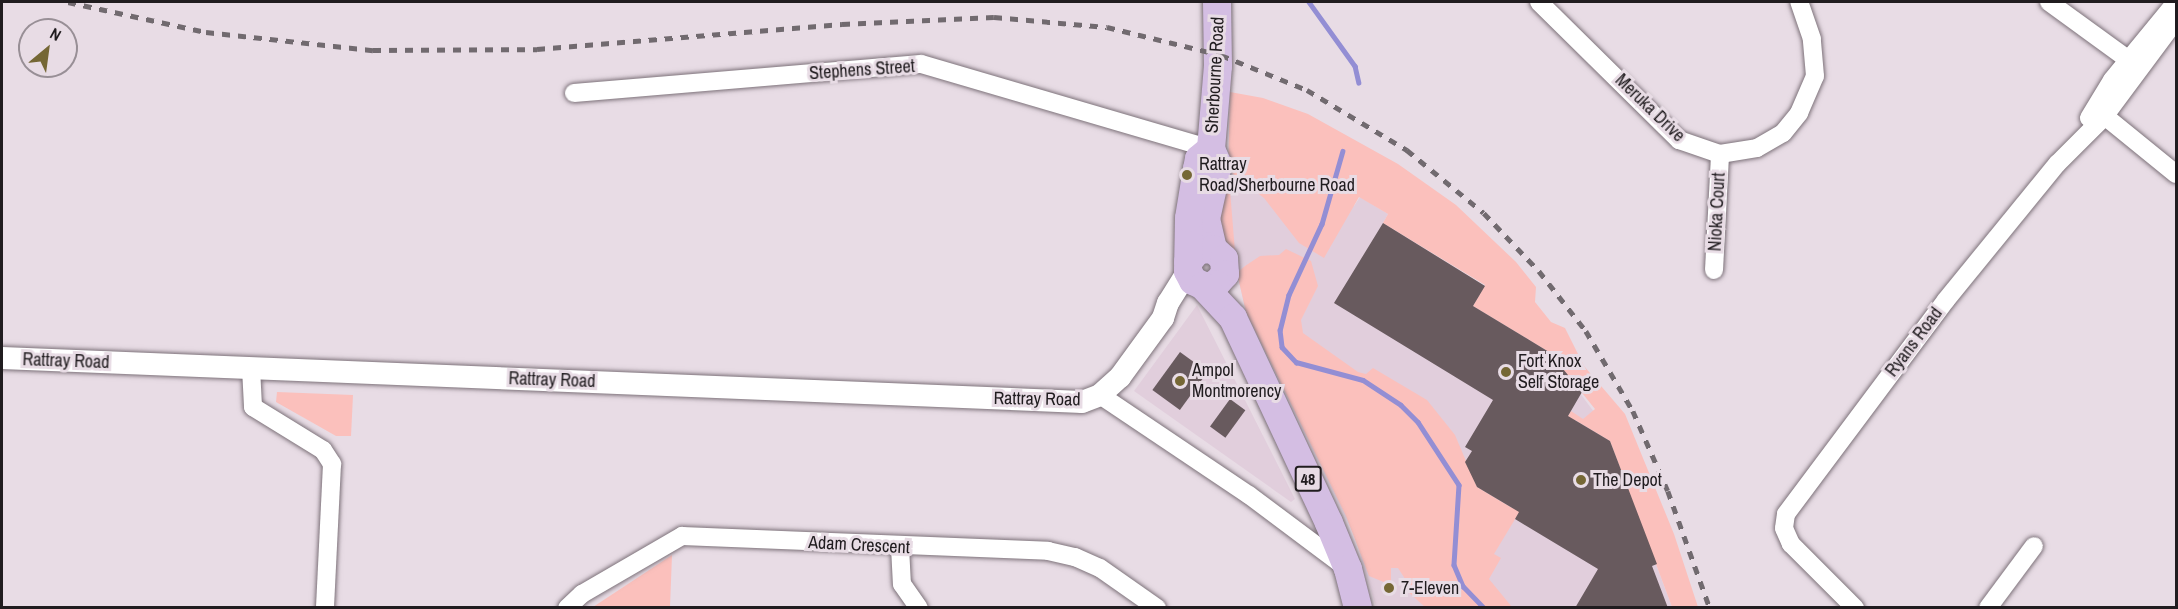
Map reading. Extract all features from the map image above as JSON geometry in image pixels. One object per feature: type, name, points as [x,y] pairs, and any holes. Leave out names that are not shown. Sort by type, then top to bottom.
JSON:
[{"type":"main road","name":"Sherbourne Road","points":[[1202,271],[1206,219],[1218,165],[1211,149],[1218,66],[1217,2]]},
{"type":"main road","name":"48","points":[[1202,271],[1233,318],[1348,569],[1358,608]]},
{"type":"street","name":"Meruka Drive","points":[[1539,2],[1679,140],[1720,154],[1757,148],[1783,133],[1799,113],[1815,76],[1812,39],[1799,2]]},
{"type":"street","points":[[2049,2],[2134,63]]},
{"type":"street","name":"Ryans Road","points":[[1855,608],[1799,555],[1784,528],[1792,504],[1946,300],[2100,113],[2176,2]]},
{"type":"street","name":"Ryans Road","points":[[2134,63],[2176,20]]},
{"type":"street","name":"Stephens Street","points":[[574,93],[921,64],[1211,149]]},
{"type":"street","points":[[2100,113],[2176,174]]},
{"type":"street","name":"Nioka Court","points":[[1714,270],[1720,154]]},
{"type":"street","name":"Rattray Road","points":[[2,358],[1065,402],[1088,401],[1100,395],[1120,377],[1163,318],[1202,271]]},
{"type":"street","points":[[251,368],[253,407],[323,450],[332,464],[325,608]]},
{"type":"street","name":"Rattray Road","points":[[1100,395],[1348,569]]},
{"type":"street","name":"Adam Crescent","points":[[567,608],[582,594],[682,536],[900,547],[1048,551],[1075,557],[1100,568],[1157,608]]},
{"type":"street","points":[[1988,608],[2034,546]]},
{"type":"street","points":[[900,547],[902,584],[919,608]]},
{"type":"shaded area","points":[[1230,92],[1263,98],[1308,114],[1398,164],[1456,205],[1516,262],[1536,287],[1535,302],[1551,322],[1565,328],[1584,366],[1625,414],[1674,534],[1698,607],[1672,607],[1610,441],[1575,420],[1494,554],[1501,558],[1489,579],[1512,607],[1425,607],[1407,591],[1409,585],[1398,568],[1391,568],[1391,585],[1369,576],[1346,516],[1246,312],[1237,273],[1245,266],[1260,256],[1279,255],[1286,249],[1311,261],[1318,286],[1301,320],[1303,333],[1358,372],[1366,374],[1373,368],[1427,400],[1455,435],[1477,487],[1512,508],[1571,411],[1583,419],[1595,409],[1549,352],[1473,306],[1485,285],[1383,223],[1388,214],[1359,197],[1324,258],[1299,243],[1264,198],[1228,170]]},
{"type":"shaded area","points":[[1230,131],[1354,206],[1360,197],[1388,214],[1383,223],[1485,286],[1473,306],[1549,352],[1603,424],[1672,607],[1376,607],[1355,537],[1246,312],[1237,273],[1224,243]]},
{"type":"shaded area","points":[[1224,186],[1230,190],[1235,252],[1231,252],[1217,230]]},
{"type":"shaded area","name":"Ampol Montmorency","points":[[1197,305],[1295,499],[1291,502],[1134,391]]},
{"type":"shaded area","points":[[277,392],[353,395],[351,436],[336,436],[276,402]]},
{"type":"shaded area","points":[[672,555],[670,607],[593,607]]},
{"type":"building","name":"Fort Knox Self Storage","points":[[1383,223],[1485,286],[1473,306],[1549,352],[1582,392],[1568,416],[1610,441],[1657,564],[1652,566],[1668,608],[1575,608],[1598,569],[1515,519],[1519,512],[1477,487],[1465,462],[1472,451],[1465,447],[1493,400],[1334,303]]},
{"type":"building","name":"Ampol Montmorency","points":[[1180,352],[1208,372],[1180,410],[1152,390]]},
{"type":"building","points":[[1230,399],[1245,410],[1225,438],[1210,427]]},
{"type":"waterway","points":[[1309,2],[1355,66],[1359,83]]},
{"type":"waterway","points":[[1343,151],[1322,224],[1289,295],[1280,330],[1282,347],[1296,362],[1363,380],[1401,405],[1418,422],[1459,485],[1454,565],[1463,586],[1484,608]]},
{"type":"railway","points":[[68,2],[206,32],[373,50],[537,49],[842,24],[994,17],[1107,27],[1221,55],[1307,90],[1407,150],[1484,213],[1539,271],[1586,331],[1633,411],[1668,491],[1710,608]]},
{"type":"place","name":"Rattray Road/Sherbourne Road","points":[[1187,175]]},
{"type":"place","name":"Fort Knox Self Storage","points":[[1506,372]]},
{"type":"place","name":"Ampol Montmorency","points":[[1180,381]]},
{"type":"place","name":"The Depot","points":[[1581,480]]},
{"type":"place","name":"7-Eleven","points":[[1389,588]]}]
